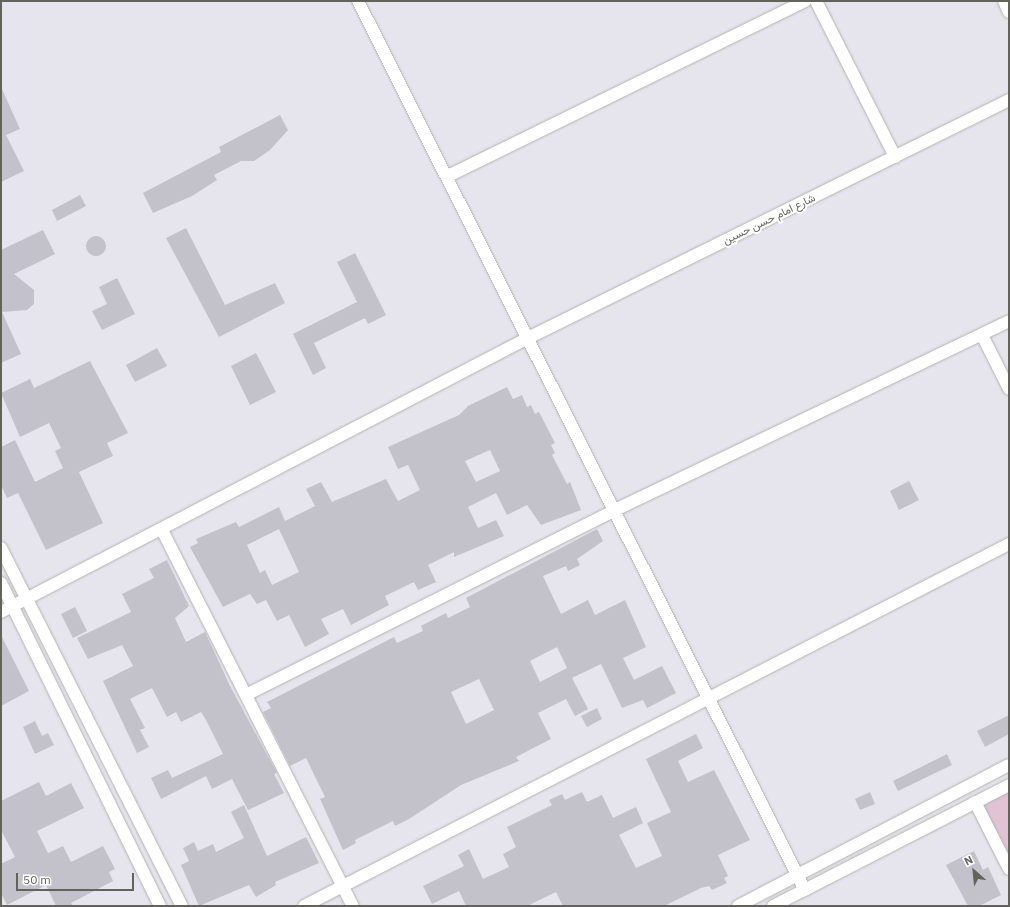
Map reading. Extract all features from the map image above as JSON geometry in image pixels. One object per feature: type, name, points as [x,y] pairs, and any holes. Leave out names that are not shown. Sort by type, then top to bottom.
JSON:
[{"type":"street","points":[[358,1],[448,176],[805,890]]},
{"type":"street","points":[[448,176],[806,1]]},
{"type":"street","points":[[816,1],[895,157]]},
{"type":"street","points":[[1004,1],[1009,12]]},
{"type":"street","name":"شارع امام حسن حسين","points":[[1,612],[162,530],[528,338],[1009,100]]},
{"type":"street","points":[[246,695],[615,510],[1009,321]]},
{"type":"street","points":[[982,335],[1009,389]]},
{"type":"street","points":[[162,530],[353,906]]},
{"type":"street","points":[[304,906],[1009,544]]},
{"type":"street","points":[[1,548],[182,906]]},
{"type":"street","points":[[1,583],[160,906]]},
{"type":"street","points":[[738,906],[799,876],[1009,765]]},
{"type":"street","points":[[773,906],[1009,785]]},
{"type":"street","points":[[974,802],[1009,869]]},
{"type":"shaded area","points":[[1009,785],[1009,869],[975,802]]},
{"type":"building","points":[[1,87],[20,129],[6,135],[24,171],[1,182]]},
{"type":"building","points":[[280,115],[288,130],[270,150],[254,161],[241,161],[214,175],[217,180],[192,196],[153,213],[143,193],[221,152],[219,147]]},
{"type":"building","points":[[80,195],[86,206],[57,221],[52,210]]},
{"type":"building","points":[[186,228],[225,305],[275,283],[285,303],[219,337],[166,238]]},
{"type":"building","points":[[43,230],[55,254],[14,274],[34,290],[34,304],[27,310],[2,312],[21,354],[1,363],[1,250]]},
{"type":"building","points":[[96,236],[103,239],[106,246],[103,253],[96,256],[89,253],[86,246],[89,239]]},
{"type":"building","points":[[355,253],[386,315],[368,324],[365,318],[314,343],[326,368],[313,375],[293,334],[357,302],[337,262]]},
{"type":"building","points":[[117,278],[135,314],[102,330],[92,311],[107,304],[99,287]]},
{"type":"building","points":[[157,348],[167,366],[135,382],[126,365]]},
{"type":"building","points":[[256,353],[276,392],[250,405],[231,366]]},
{"type":"building","points":[[90,361],[128,433],[107,443],[113,456],[79,472],[103,523],[46,550],[18,493],[7,498],[1,485],[1,447],[15,440],[35,482],[63,468],[55,451],[61,448],[49,423],[20,437],[1,393],[30,379],[34,388]]},
{"type":"building","points":[[507,387],[513,399],[522,395],[527,407],[531,405],[535,414],[539,412],[555,443],[551,445],[555,453],[552,455],[567,484],[570,482],[581,510],[541,525],[527,505],[507,515],[496,493],[468,507],[478,528],[496,520],[504,536],[454,557],[454,552],[428,565],[436,582],[418,590],[414,582],[385,596],[389,605],[351,625],[343,609],[321,619],[329,634],[305,647],[289,615],[277,621],[266,600],[257,604],[250,594],[223,607],[190,547],[198,543],[196,539],[236,522],[239,527],[279,507],[285,521],[315,506],[306,489],[321,482],[332,502],[386,479],[398,501],[420,490],[408,465],[398,469],[388,447],[459,415],[468,406]],"holes":[[[490,450],[500,471],[476,482],[465,461]],[[279,529],[299,572],[272,585],[265,570],[260,573],[247,545]]]},
{"type":"building","points":[[909,481],[919,500],[899,510],[890,491]]},
{"type":"building","points":[[597,529],[603,541],[577,559],[580,565],[568,571],[566,566],[543,576],[561,614],[588,600],[595,615],[625,600],[646,647],[623,658],[634,680],[662,666],[676,693],[647,708],[643,700],[622,708],[601,664],[572,678],[588,709],[575,716],[566,699],[538,713],[551,739],[516,757],[519,761],[461,785],[409,819],[395,826],[393,821],[355,840],[356,843],[343,850],[320,799],[325,797],[306,758],[290,766],[263,712],[271,708],[267,702],[394,637],[397,643],[423,631],[421,626],[446,613],[448,618],[470,607],[466,598]],"holes":[[[557,647],[567,668],[540,682],[530,661]],[[479,679],[494,710],[466,724],[451,692]]]},
{"type":"building","points":[[167,560],[189,606],[175,618],[186,642],[205,632],[230,686],[277,773],[274,774],[284,793],[248,810],[232,779],[212,789],[206,776],[161,799],[151,778],[168,770],[172,778],[223,754],[206,720],[201,712],[181,722],[176,712],[167,717],[152,688],[130,699],[145,728],[140,730],[149,747],[137,753],[103,681],[133,666],[122,645],[88,659],[77,638],[131,612],[122,594],[154,578],[149,569]]},
{"type":"building","points":[[75,607],[87,631],[73,638],[61,614]]},
{"type":"building","points":[[1,635],[29,691],[1,706]]},
{"type":"building","points":[[597,708],[602,719],[587,727],[581,716]]},
{"type":"building","points":[[1009,715],[1009,734],[985,747],[977,731]]},
{"type":"building","points":[[35,721],[42,736],[48,733],[54,745],[35,754],[23,727]]},
{"type":"building","points":[[696,734],[703,748],[678,761],[688,782],[714,770],[750,840],[718,855],[728,876],[724,878],[727,883],[712,890],[709,886],[701,888],[664,906],[563,906],[556,892],[527,906],[466,906],[459,891],[432,904],[423,886],[464,866],[458,855],[469,849],[483,879],[509,867],[503,854],[516,847],[507,827],[552,805],[549,800],[562,794],[565,800],[582,792],[587,802],[602,795],[613,818],[636,807],[643,823],[619,835],[636,868],[662,856],[647,823],[671,812],[646,759]]},
{"type":"building","points":[[947,754],[952,765],[898,791],[893,781]]},
{"type":"building","points":[[39,782],[46,796],[71,783],[84,808],[37,831],[48,853],[63,846],[71,862],[103,846],[115,869],[109,872],[113,881],[71,903],[73,906],[56,906],[46,885],[7,905],[1,893],[1,864],[15,857],[1,830],[1,801]]},
{"type":"building","points":[[870,792],[875,804],[860,810],[855,799]]},
{"type":"building","points":[[244,805],[267,856],[306,837],[319,863],[275,882],[276,885],[256,897],[249,885],[199,906],[181,865],[189,861],[183,848],[194,842],[198,851],[213,844],[216,852],[244,838],[231,812]]},
{"type":"building","points":[[974,851],[983,870],[988,867],[1001,895],[979,906],[968,906],[946,865]]}]
